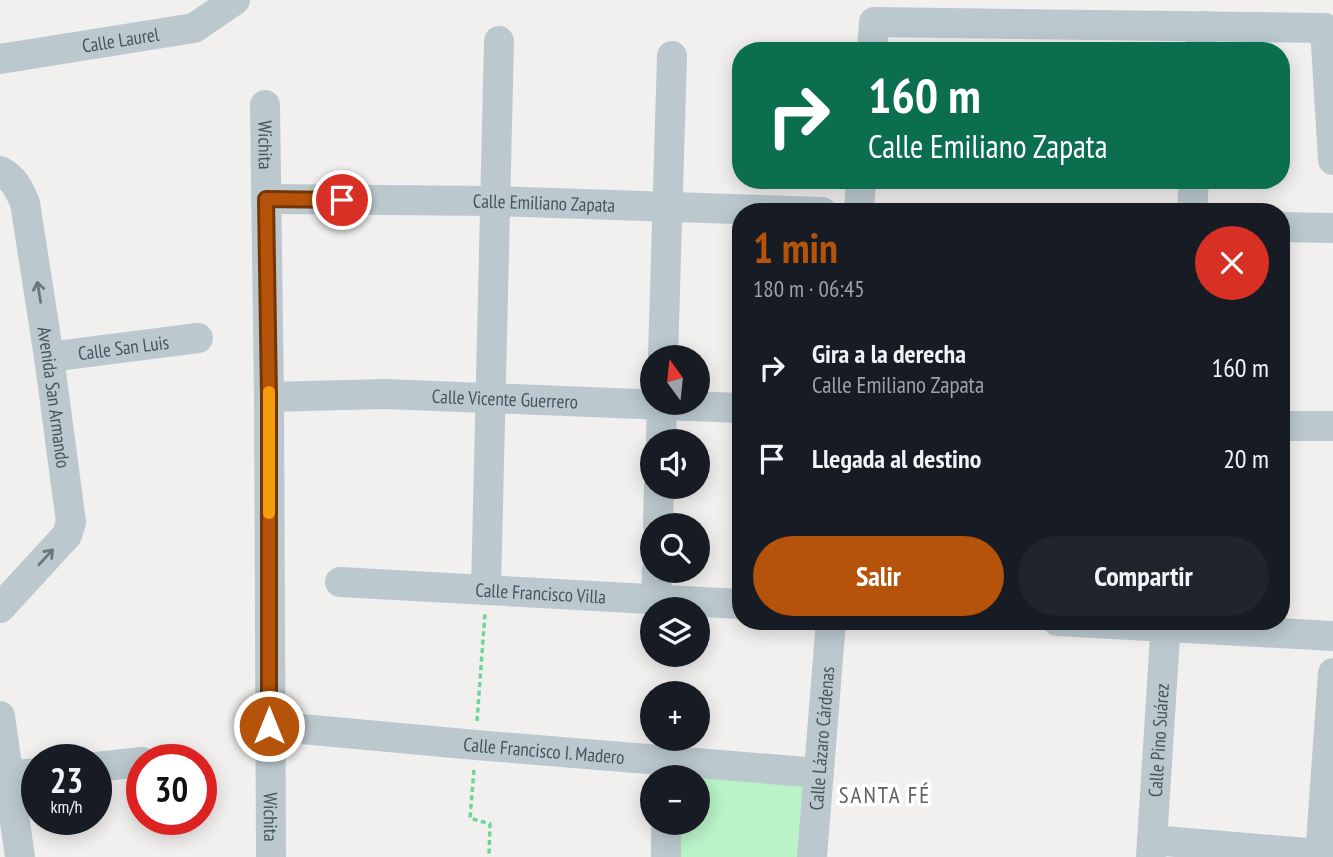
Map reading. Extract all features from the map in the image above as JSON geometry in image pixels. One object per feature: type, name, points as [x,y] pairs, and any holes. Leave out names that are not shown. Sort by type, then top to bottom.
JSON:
[{"type":"street","name":"Calle Laurel","points":[[0,59],[194,28],[235,0]]},
{"type":"street","points":[[873,36],[1202,38],[1325,28],[1333,160]]},
{"type":"street","points":[[486,590],[499,41]]},
{"type":"street","points":[[663,345],[672,56]]},
{"type":"street","name":"Wichita","points":[[265,105],[271,857]]},
{"type":"street","name":"Avenida San Armando","points":[[0,171],[18,186],[25,203],[71,522],[67,535],[0,608]]},
{"type":"street","name":"Calle Emiliano Zapata","points":[[266,199],[495,201],[732,209]]},
{"type":"street","points":[[1290,227],[1333,228]]},
{"type":"street","name":"Calle San Luis","points":[[49,357],[198,338]]},
{"type":"street","name":"Calle Vicente Guerrero","points":[[269,397],[385,394],[640,403]]},
{"type":"street","name":"Calle Vicente Guerrero","points":[[710,406],[732,408]]},
{"type":"street","points":[[1290,426],[1333,426]]},
{"type":"street","name":"Calle Francisco Villa","points":[[340,582],[486,590],[656,585],[732,602]]},
{"type":"street","name":"Calle Lázaro Cárdenas","points":[[812,857],[830,630]]},
{"type":"street","name":"Calle Pino Suárez","points":[[1152,849],[1166,630]]},
{"type":"street","points":[[1250,630],[1333,636]]},
{"type":"street","points":[[1152,849],[1320,855],[1333,673]]},
{"type":"street","points":[[0,716],[21,770]]},
{"type":"street","name":"Calle Francisco I. Madero","points":[[269,726],[476,745],[642,765]]},
{"type":"street","name":"Calle Francisco I. Madero","points":[[710,769],[819,773]]},
{"type":"street","points":[[14,857],[21,793]]},
{"type":"street","points":[[666,835],[666,857]]},
{"type":"green space","points":[[669,762],[700,765],[669,765]]},
{"type":"green space","points":[[710,766],[816,776],[810,857],[668,857],[668,835],[710,835]]},
{"type":"slow traffic","points":[[269,392],[269,513]]},
{"type":"district","name":"SANTA FÉ","points":[[885,794]]},
{"type":"route","points":[[269,726],[266,199],[342,200]]}]
